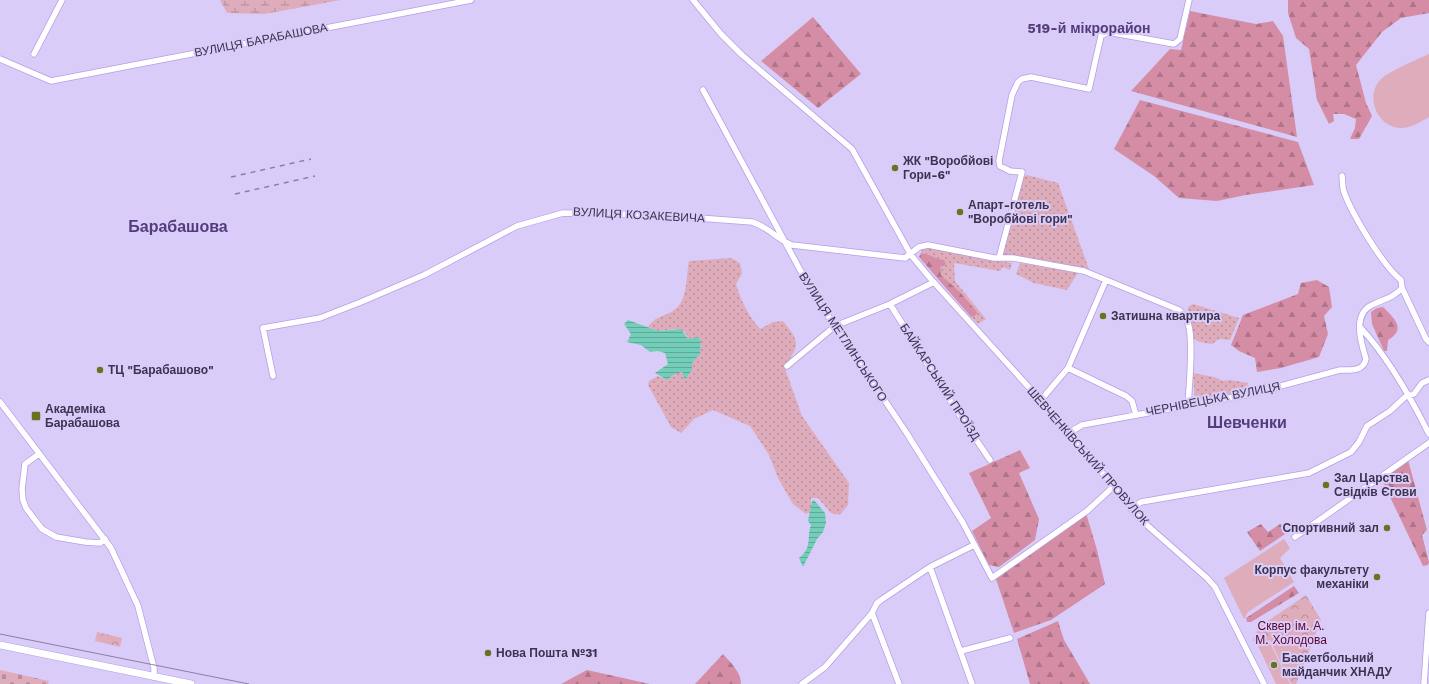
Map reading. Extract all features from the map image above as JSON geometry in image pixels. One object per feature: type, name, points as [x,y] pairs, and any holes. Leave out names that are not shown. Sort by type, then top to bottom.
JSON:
[{"type":"main road","points":[[0,645],[154,680],[191,684]]},
{"type":"street","points":[[34,54],[62,0]]},
{"type":"street","name":"ВУЛИЦЯ БАРАБАШОВА","points":[[0,59],[51,81],[471,0]]},
{"type":"street","name":"ШЕВЧЕНКІВСЬКИЙ ПРОВУЛОК","points":[[693,0],[721,34],[742,55],[847,144],[859,159],[911,255],[1070,432],[1131,509],[1215,587],[1264,684]]},
{"type":"street","points":[[996,258],[1022,172],[1010,171],[1000,166],[999,161],[1012,95],[1018,82],[1022,79],[1032,77],[1089,89],[1101,36],[1108,32],[1174,44],[1180,39],[1189,0]]},
{"type":"street","name":"ВУЛИЦЯ МЕТЛИНСЬКОГО","points":[[703,90],[812,292],[906,432],[963,523],[992,578],[1087,511],[1113,487]]},
{"type":"street","points":[[1342,176],[1344,191],[1354,212],[1380,257],[1393,274],[1401,280],[1402,288],[1426,339],[1429,342]]},
{"type":"street","name":"ВУЛИЦЯ КОЗАКЕВИЧА","points":[[273,376],[263,328],[320,318],[361,302],[424,275],[517,226],[552,215],[569,212],[600,212],[752,222],[764,226],[784,242],[792,245],[905,258],[911,255]]},
{"type":"street","points":[[911,255],[919,247],[928,245],[996,258],[1013,258],[1084,271],[1179,310],[1185,317],[1188,325],[1190,353],[1188,406]]},
{"type":"street","points":[[1041,400],[1068,368],[1106,280]]},
{"type":"street","points":[[787,366],[835,326],[890,304],[934,282]]},
{"type":"street","name":"ЧЕРНІВЕЦЬКА ВУЛИЦЯ","points":[[1070,432],[1082,425],[1251,394],[1340,370],[1355,370],[1361,367],[1366,359],[1361,344],[1360,327],[1364,312],[1370,305],[1395,296],[1402,288]]},
{"type":"street","name":"БАЙКАРСЬКИЙ ПРОЇЗД","points":[[890,304],[956,410],[990,460]]},
{"type":"street","points":[[1360,327],[1368,336],[1409,396],[1429,434]]},
{"type":"street","points":[[1068,368],[1126,396],[1132,401],[1135,407],[1136,415]]},
{"type":"street","points":[[1131,509],[1141,502],[1310,472],[1351,452],[1359,442],[1367,426],[1390,411],[1406,397],[1414,394],[1422,383],[1429,380]]},
{"type":"street","points":[[0,402],[105,539],[138,606],[154,668],[154,680]]},
{"type":"street","points":[[1295,537],[1429,443]]},
{"type":"street","points":[[39,454],[25,464],[22,489],[25,506],[39,526],[50,535],[68,539],[98,543],[105,539]]},
{"type":"street","points":[[802,684],[825,667],[872,613],[874,608],[881,600],[930,567],[974,545]]},
{"type":"street","points":[[930,567],[972,684]]},
{"type":"street","points":[[872,613],[898,684]]},
{"type":"street","points":[[1424,684],[1429,613]]},
{"type":"street","points":[[961,651],[1010,638]]},
{"type":"green space","points":[[220,0],[341,0],[264,14],[227,13]]},
{"type":"green space","points":[[1288,0],[1429,0],[1429,13],[1401,18],[1382,32],[1356,65],[1366,103],[1372,116],[1359,139],[1350,139],[1355,128],[1356,119],[1344,114],[1333,114],[1334,121],[1329,124],[1317,100],[1309,49],[1296,38],[1288,13]]},
{"type":"green space","points":[[1190,11],[1256,24],[1273,21],[1283,36],[1297,137],[1131,91],[1170,49],[1181,50]]},
{"type":"green space","points":[[813,17],[861,74],[818,108],[761,61]]},
{"type":"green space","points":[[1429,54],[1429,117],[1405,128],[1393,126],[1385,122],[1376,110],[1374,102],[1376,87],[1380,80],[1389,73]]},
{"type":"green space","points":[[1140,100],[1298,142],[1314,185],[1246,195],[1217,201],[1179,198],[1154,176],[1114,149]]},
{"type":"green space","points":[[1027,175],[1058,183],[1090,272],[1001,256],[1023,177]]},
{"type":"green space","points":[[925,247],[1012,263],[1010,270],[1003,267],[1000,271],[954,263],[955,281],[986,319],[978,324],[971,317],[975,316],[959,291],[941,275],[935,260],[929,255],[921,253],[922,249]]},
{"type":"green space","points":[[921,253],[944,260],[946,265],[940,267],[941,275],[959,291],[977,312],[975,316],[971,317],[919,257]]},
{"type":"green space","points":[[731,258],[740,263],[742,274],[736,284],[745,308],[760,329],[773,322],[783,321],[793,334],[796,344],[795,349],[784,366],[802,416],[849,483],[848,505],[840,515],[831,513],[818,498],[811,498],[811,512],[806,514],[793,504],[778,478],[769,455],[750,426],[713,410],[694,419],[681,433],[671,427],[648,385],[649,381],[658,376],[667,380],[679,372],[684,374],[685,380],[692,370],[692,363],[700,354],[701,340],[697,337],[688,339],[685,332],[675,329],[658,331],[648,327],[654,320],[679,306],[686,288],[689,261]]},
{"type":"green space","points":[[1020,263],[1078,273],[1067,290],[1034,283],[1016,274]]},
{"type":"green space","points":[[1317,280],[1329,287],[1332,307],[1324,316],[1328,334],[1319,357],[1281,368],[1257,372],[1255,358],[1239,351],[1231,345],[1243,315],[1298,294],[1301,283]]},
{"type":"green space","points":[[1193,304],[1239,318],[1230,340],[1219,339],[1212,344],[1199,342],[1193,338],[1190,334],[1187,316],[1188,307]]},
{"type":"green space","points":[[1383,307],[1394,319],[1398,328],[1394,336],[1388,340],[1387,351],[1384,351],[1372,324],[1371,312],[1377,308]]},
{"type":"green space","points":[[1193,373],[1214,377],[1223,381],[1230,380],[1248,383],[1246,392],[1195,400]]},
{"type":"green space","points":[[1020,450],[1030,468],[1019,473],[1039,519],[1035,540],[999,567],[989,565],[972,531],[991,518],[969,473]]},
{"type":"green space","points":[[1408,460],[1427,530],[1422,535],[1429,562],[1428,565],[1423,566],[1381,478]]},
{"type":"green space","points":[[1086,513],[1105,584],[1051,620],[1014,633],[996,579]]},
{"type":"green space","points":[[1261,524],[1268,532],[1280,524],[1291,530],[1260,551],[1247,532]]},
{"type":"green space","points":[[1284,539],[1290,548],[1280,558],[1294,582],[1248,612],[1244,619],[1224,578]]},
{"type":"green space","points":[[1294,586],[1299,593],[1251,622],[1247,622],[1246,618]]},
{"type":"green space","name":"Сквер ім. А. М. Холодова","points":[[1306,595],[1321,620],[1296,684],[1291,684],[1270,640],[1257,645],[1253,640],[1259,627]]},
{"type":"green space","points":[[1058,621],[1064,640],[1090,684],[1030,684],[1017,639]]},
{"type":"green space","points":[[97,632],[122,638],[120,647],[95,641]]},
{"type":"green space","name":"Баскетбольний майданчик ХНАДУ","points":[[1269,641],[1290,684],[1276,684],[1258,646]]},
{"type":"green space","points":[[723,654],[737,672],[741,680],[741,684],[695,684]]},
{"type":"green space","points":[[0,670],[49,681],[48,684],[0,684]]},
{"type":"green space","points":[[587,670],[650,684],[561,684]]},
{"type":"shaded area","points":[[628,320],[658,331],[681,329],[688,339],[697,337],[701,340],[700,354],[692,363],[692,370],[685,380],[682,372],[675,374],[667,380],[655,373],[668,364],[665,353],[658,351],[650,352],[641,345],[627,342],[631,334],[624,324]]},
{"type":"shaded area","points":[[814,500],[825,513],[826,523],[823,532],[817,539],[803,567],[799,558],[808,546],[811,525],[808,521],[812,501]]},
{"type":"tram line","points":[[0,634],[249,684]]},
{"type":"railway","points":[[231,177],[311,159]]},
{"type":"railway","points":[[235,194],[315,176]]},
{"type":"place","name":"ЖК \"Воробйові Гори-6\"","points":[[895,168]]},
{"type":"place","name":"Апарт-готель \"Воробйові гори\"","points":[[960,212]]},
{"type":"place","name":"Затишна квартира","points":[[1103,316]]},
{"type":"place","name":"ТЦ \"Барабашово\"","points":[[100,370]]},
{"type":"place","name":"Академіка Барабашова","points":[[36,416]]},
{"type":"place","name":"Зал Царства Свідків Єгови","points":[[1326,485]]},
{"type":"place","name":"Спортивний зал","points":[[1387,528]]},
{"type":"place","name":"Корпус факультету механіки","points":[[1377,577]]},
{"type":"place","name":"Нова Пошта №31","points":[[488,653]]},
{"type":"place","name":"Баскетбольний майданчик ХНАДУ","points":[[1274,665]]},
{"type":"district","name":"519-й мікрорайон","points":[[1089,28]]},
{"type":"district","name":"Барабашова","points":[[178,226]]},
{"type":"district","name":"Шевченки","points":[[1247,422]]}]
